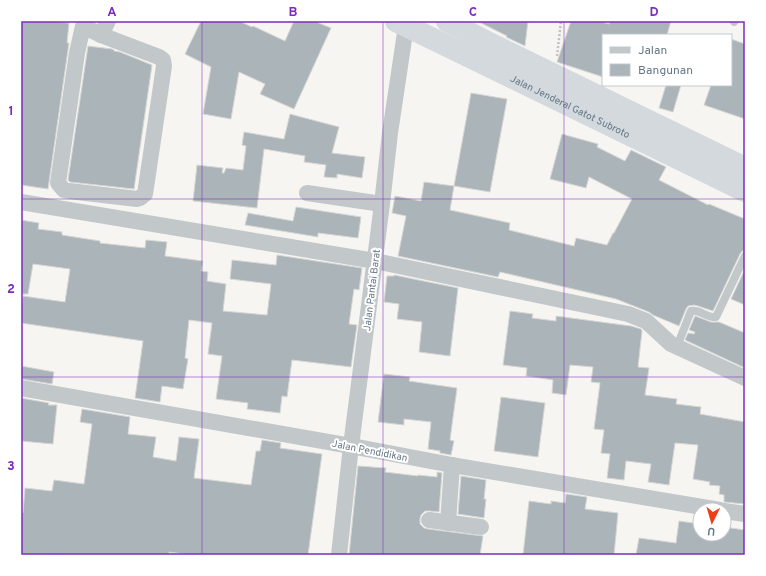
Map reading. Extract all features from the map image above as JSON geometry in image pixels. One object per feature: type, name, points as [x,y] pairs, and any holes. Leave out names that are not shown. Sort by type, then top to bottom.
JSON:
[{"type":"highway","name":"Jalan Jenderal Gatot Subroto","points":[[447,21],[484,52],[745,191]]},
{"type":"highway","name":"Jalan Jenderal Gatot Subroto","points":[[401,24],[554,74],[745,168]]},
{"type":"street","name":"Jalan Pantai Barat","points":[[339,555],[351,446],[382,204],[401,24]]},
{"type":"street","points":[[83,26],[104,28],[159,57],[164,63],[145,194],[137,199],[64,190],[58,183],[77,53],[83,26]]},
{"type":"street","points":[[308,193],[382,204]]},
{"type":"street","points":[[21,202],[375,261],[628,314],[646,321],[671,344],[745,378]]},
{"type":"street","name":"Jalan Pendidikan","points":[[21,388],[452,465],[692,505]]},
{"type":"street","points":[[448,523],[452,465]]},
{"type":"street","points":[[732,512],[745,514]]},
{"type":"street","points":[[429,520],[482,528]]},
{"type":"lane","points":[[701,357],[678,345],[691,312],[695,310],[712,318],[716,317],[745,256]]},
{"type":"path","points":[[554,74],[562,21]]},
{"type":"building","points":[[21,21],[69,23],[67,43],[69,43],[48,189],[21,185]]},
{"type":"building","points":[[201,21],[239,21],[285,41],[294,21],[314,21],[331,28],[294,109],[260,94],[265,84],[239,72],[231,119],[203,114],[211,67],[185,54]]},
{"type":"building","points":[[477,21],[528,21],[525,46],[506,37],[507,36]]},
{"type":"building","points":[[571,21],[599,21],[609,24],[610,21],[671,21],[667,34],[602,34],[602,77],[557,62]]},
{"type":"building","points":[[732,39],[745,44],[745,119],[704,105],[711,86],[732,86]]},
{"type":"building","points":[[88,46],[112,49],[152,65],[134,189],[70,182],[68,180]]},
{"type":"building","points":[[666,86],[681,86],[673,112],[659,108]]},
{"type":"building","points":[[471,93],[507,99],[490,192],[454,186]]},
{"type":"building","points":[[290,114],[339,127],[332,153],[365,157],[362,178],[337,174],[337,178],[324,177],[326,165],[304,162],[305,156],[264,149],[257,208],[193,201],[197,165],[223,168],[222,173],[224,173],[226,168],[243,170],[246,146],[242,145],[244,132],[284,139]]},
{"type":"building","points":[[562,134],[598,144],[597,147],[625,161],[631,150],[666,167],[659,180],[708,205],[709,204],[745,219],[745,251],[742,251],[740,254],[713,311],[694,305],[688,306],[679,326],[616,299],[500,272],[498,277],[398,256],[406,216],[392,213],[395,196],[421,201],[424,182],[454,186],[450,210],[510,223],[509,230],[574,246],[576,238],[607,245],[632,199],[589,177],[586,188],[550,179]]},
{"type":"building","points":[[296,207],[361,217],[358,238],[318,233],[318,237],[245,225],[248,213],[293,221]]},
{"type":"building","points":[[21,220],[39,223],[38,229],[62,232],[62,235],[100,241],[100,243],[145,248],[146,240],[167,242],[165,256],[203,261],[201,271],[208,272],[207,281],[226,284],[223,311],[267,315],[271,284],[230,279],[232,260],[276,265],[277,255],[362,268],[359,290],[354,289],[349,324],[357,325],[351,367],[292,360],[287,397],[282,396],[280,413],[247,409],[248,403],[216,399],[222,356],[208,354],[212,323],[189,320],[185,358],[188,359],[183,389],[162,386],[160,402],[135,398],[143,341],[21,323],[23,296],[65,302],[70,269],[33,264],[28,294],[21,294]]},
{"type":"building","points":[[745,269],[745,305],[731,299]]},
{"type":"building","points":[[394,275],[458,288],[450,356],[419,352],[422,322],[397,319],[399,304],[384,302],[387,276]]},
{"type":"building","points":[[510,311],[533,314],[532,318],[556,321],[556,316],[631,326],[641,329],[638,367],[649,368],[645,395],[677,399],[676,404],[701,407],[700,414],[745,422],[745,504],[724,502],[724,495],[719,494],[720,486],[709,485],[710,482],[693,479],[698,445],[675,443],[669,485],[648,482],[651,464],[626,461],[624,480],[607,478],[610,454],[601,453],[604,430],[594,429],[600,383],[591,382],[593,367],[570,365],[566,395],[552,393],[553,380],[526,376],[527,368],[503,365]]},
{"type":"building","points":[[695,316],[711,322],[719,322],[745,333],[745,368],[685,340],[688,333],[694,334],[695,332],[689,330]]},
{"type":"building","points":[[21,366],[54,372],[52,384],[21,379]]},
{"type":"building","points":[[384,374],[410,377],[409,381],[457,388],[450,440],[454,441],[451,455],[428,449],[431,422],[404,419],[404,425],[378,422]]},
{"type":"building","points":[[501,397],[545,403],[538,457],[494,451]]},
{"type":"building","points":[[21,398],[49,403],[48,405],[57,405],[53,444],[21,441]]},
{"type":"building","points":[[82,409],[130,417],[128,434],[156,437],[153,457],[176,461],[179,437],[199,439],[194,478],[251,485],[256,451],[260,451],[262,440],[281,443],[280,448],[322,454],[308,555],[191,555],[169,552],[169,555],[21,555],[21,513],[23,513],[25,488],[52,491],[54,480],[84,484],[92,424],[80,422]]},
{"type":"building","points":[[358,466],[386,468],[385,472],[418,476],[437,477],[437,472],[442,473],[439,512],[425,511],[421,515],[420,524],[424,528],[428,529],[483,536],[480,555],[349,555]]},
{"type":"building","points":[[461,476],[486,480],[484,518],[458,514]]},
{"type":"building","points":[[566,494],[587,497],[585,509],[618,513],[614,555],[523,555],[529,501],[551,504],[551,501],[565,503]]},
{"type":"building","points":[[679,521],[692,523],[692,542],[732,542],[732,528],[745,530],[745,555],[636,555],[639,538],[676,543]]}]
